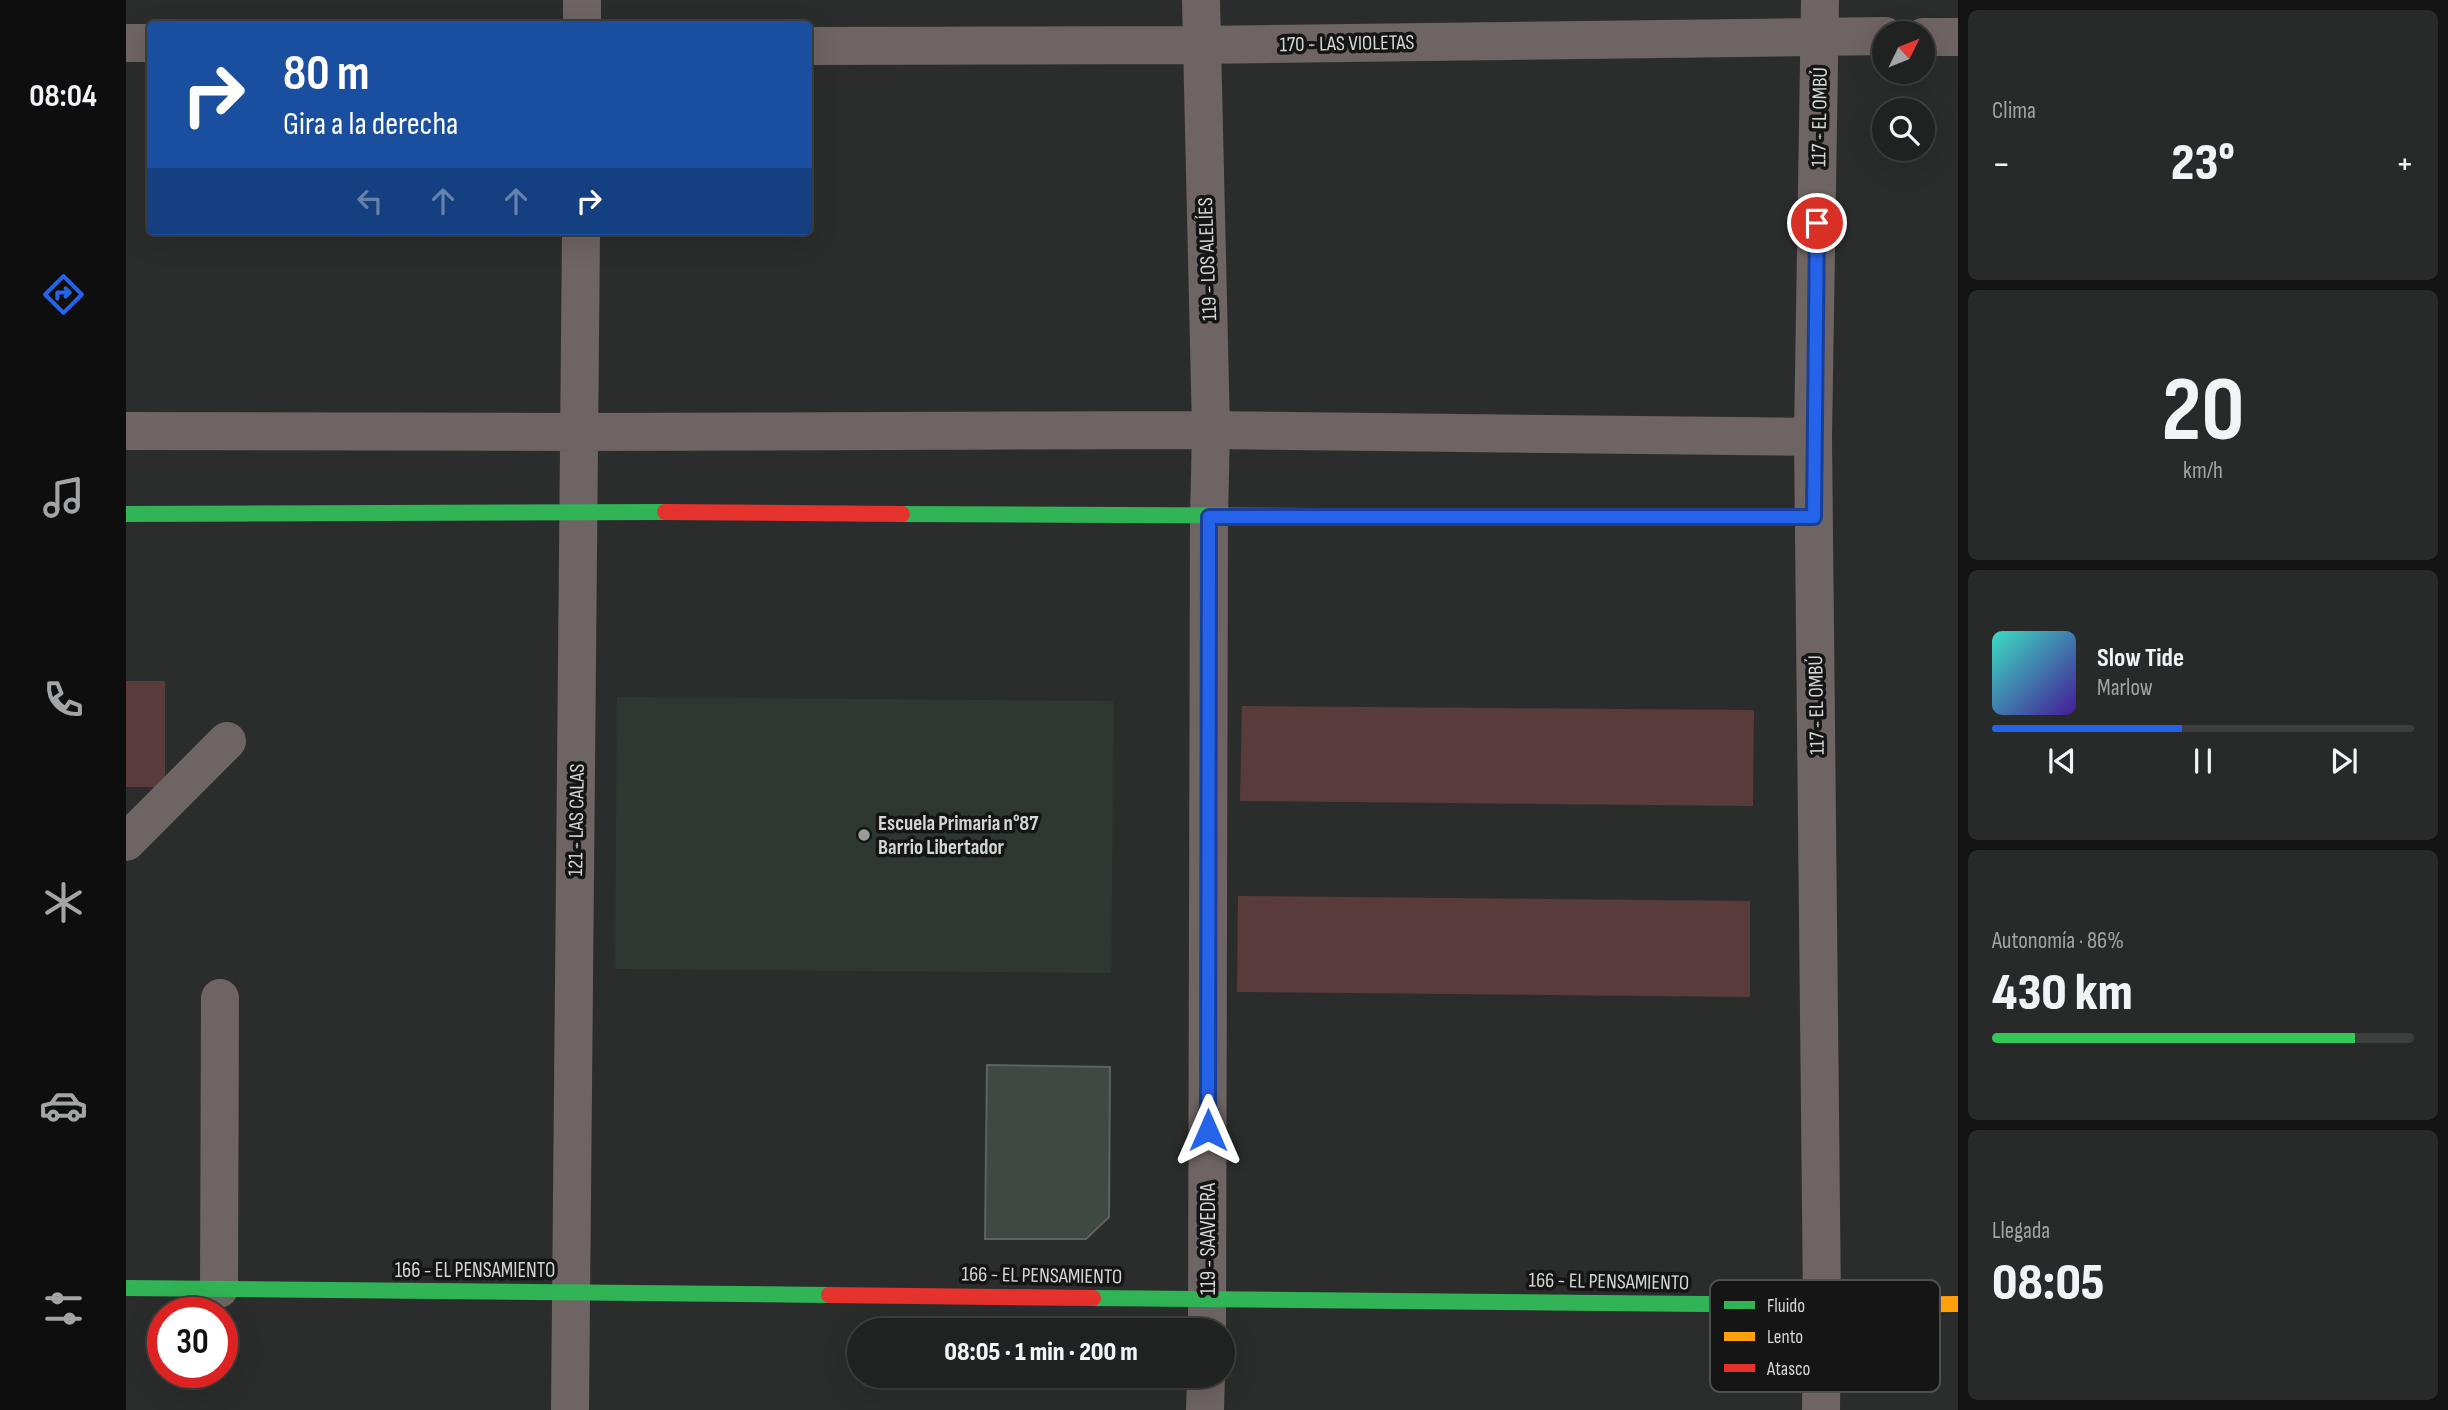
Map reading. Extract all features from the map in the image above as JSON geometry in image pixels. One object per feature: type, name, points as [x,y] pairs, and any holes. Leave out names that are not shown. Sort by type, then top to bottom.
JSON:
[{"type":"street","points":[[582,0],[582,21]]},
{"type":"street","name":"119 - LOS ALELÍES","points":[[1201,0],[1212,430],[1209,517]]},
{"type":"street","name":"170 - LAS VIOLETAS","points":[[812,46],[1201,45],[1820,18],[1872,32]]},
{"type":"street","name":"117 - EL OMBÚ","points":[[1820,18],[1813,437],[1822,1280]]},
{"type":"street","points":[[1936,37],[1958,37]]},
{"type":"street","points":[[126,43],[147,43]]},
{"type":"street","name":"121 - LAS CALAS","points":[[570,1410],[581,235]]},
{"type":"street","points":[[126,431],[1212,430],[1813,437]]},
{"type":"street","points":[[126,514],[579,511],[1209,517],[1814,517]]},
{"type":"street","name":"119 - SAAVEDRA","points":[[1208,1314],[1209,517]]},
{"type":"street","points":[[126,842],[227,741]]},
{"type":"street","points":[[219,1289],[220,998]]},
{"type":"street","name":"166 - EL PENSAMIENTO","points":[[126,1288],[570,1291],[1208,1314],[1710,1307]]},
{"type":"street","name":"166 - EL PENSAMIENTO","points":[[1940,1304],[1958,1304]]},
{"type":"street","points":[[1205,1410],[1206,1388]]},
{"type":"street","name":"117 - EL OMBÚ","points":[[1821,1392],[1821,1410]]},
{"type":"shaded area","points":[[126,681],[165,681],[165,787],[126,787]]},
{"type":"shaded area","name":"Escuela Primaria n°87 Barrio Libertador","points":[[617,697],[1114,701],[1111,973],[615,969]]},
{"type":"shaded area","points":[[1242,706],[1754,710],[1753,806],[1240,801]]},
{"type":"shaded area","points":[[1238,896],[1750,901],[1750,997],[1237,992]]},
{"type":"building","points":[[987,1065],[1110,1067],[1109,1217],[1086,1239],[985,1239]]},
{"type":"traffic: fast","points":[[126,514],[665,512]]},
{"type":"traffic: fast","points":[[902,514],[1513,517]]},
{"type":"traffic: fast","points":[[1672,517],[1814,517]]},
{"type":"traffic: fast","points":[[126,1288],[829,1295]]},
{"type":"traffic: fast","points":[[1093,1298],[1710,1304]]},
{"type":"traffic: slow","points":[[1940,1304],[1958,1304]]},
{"type":"traffic: jam","points":[[665,512],[902,514]]},
{"type":"traffic: jam","points":[[1513,517],[1672,517]]},
{"type":"traffic: jam","points":[[829,1295],[1093,1298]]},
{"type":"place","name":"Escuela Primaria n°87 Barrio Libertador","points":[[864,835]]},
{"type":"route","points":[[1208,1130],[1209,517],[1814,517],[1817,223]]}]
